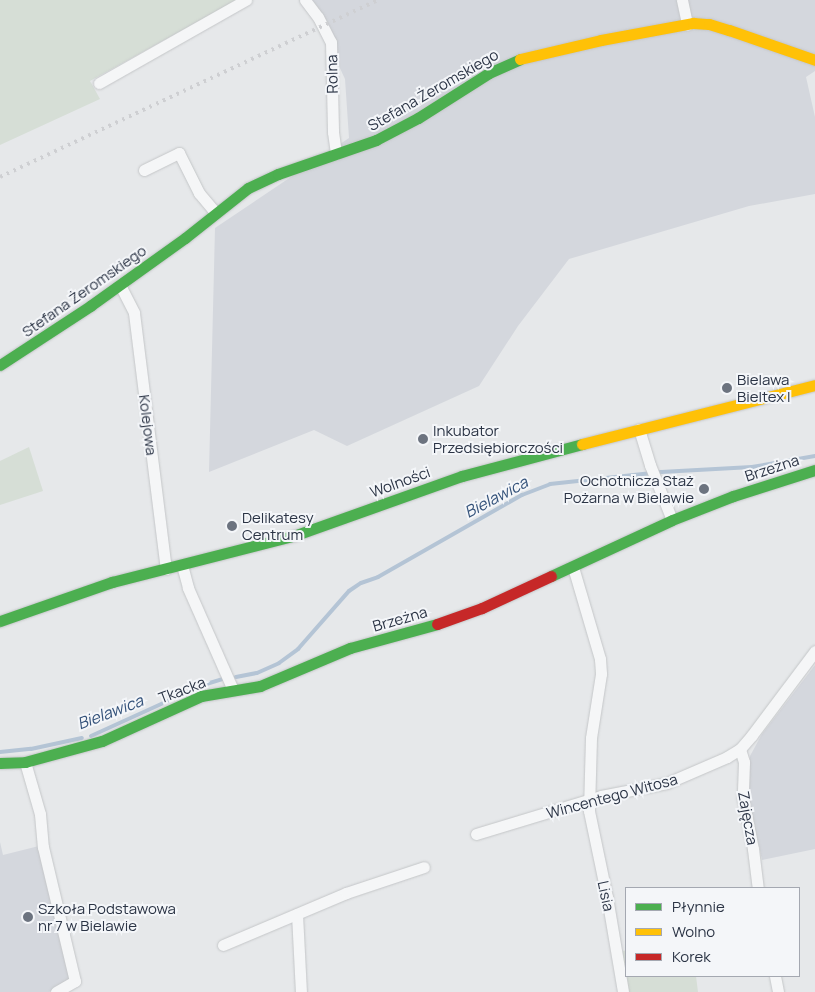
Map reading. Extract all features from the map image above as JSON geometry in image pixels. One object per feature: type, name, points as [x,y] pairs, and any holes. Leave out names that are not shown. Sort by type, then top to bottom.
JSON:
[{"type":"street","points":[[99,83],[246,0]]},
{"type":"street","name":"Rolna","points":[[305,0],[318,17],[331,42],[333,132],[336,154]]},
{"type":"street","points":[[682,0],[687,24]]},
{"type":"street","name":"Stefana Żeromskiego","points":[[0,365],[44,338],[120,285],[185,238],[242,192],[264,179],[365,145],[394,131],[489,73],[513,61],[687,24],[717,26],[815,60]]},
{"type":"street","points":[[144,170],[179,153],[199,193],[215,212]]},
{"type":"street","name":"Kolejowa","points":[[120,285],[134,313],[166,569]]},
{"type":"street","name":"Wolności","points":[[0,621],[90,589],[296,535],[472,473],[552,450],[815,385]]},
{"type":"street","points":[[639,429],[650,465],[672,520]]},
{"type":"street","name":"Brzeżna","points":[[233,690],[260,686],[350,648],[416,631],[482,608],[672,520],[742,493],[815,470]]},
{"type":"street","points":[[182,565],[188,588],[233,690]]},
{"type":"street","points":[[573,567],[600,659],[601,674],[591,738],[589,800]]},
{"type":"street","name":"Wincentego Witosa","points":[[476,834],[601,796],[668,783],[706,768],[740,749],[815,651]]},
{"type":"street","name":"Tkacka","points":[[0,763],[25,762],[102,742],[201,696],[233,690]]},
{"type":"street","name":"Zajęcza","points":[[740,749],[744,762],[743,799],[753,849],[758,887]]},
{"type":"street","points":[[25,762],[40,814],[43,847],[75,981],[56,992]]},
{"type":"street","name":"Lisia","points":[[589,800],[589,811],[607,897],[623,992]]},
{"type":"street","points":[[224,945],[346,893],[424,867]]},
{"type":"street","points":[[297,914],[301,992]]},
{"type":"street","points":[[775,977],[778,992]]},
{"type":"shaded area","points":[[0,0],[237,0],[90,81],[100,99],[0,145]]},
{"type":"shaded area","points":[[308,0],[815,0],[815,71],[806,77],[815,117],[815,194],[749,206],[569,259],[518,326],[479,386],[347,446],[314,430],[209,472],[215,228],[349,138],[345,79]]},
{"type":"shaded area","points":[[29,447],[43,491],[0,505],[0,461]]},
{"type":"shaded area","points":[[815,665],[815,849],[762,860],[750,802],[748,774],[750,756],[762,734]]},
{"type":"shaded area","name":"Szkoła Podstawowa nr 7 w Bielawie","points":[[0,842],[3,855],[39,846],[72,979],[49,992],[0,992]]},
{"type":"shaded area","points":[[625,950],[625,975],[621,952]]},
{"type":"shaded area","points":[[625,977],[696,977],[698,992],[628,992]]},
{"type":"waterway","name":"Bielawica","points":[[236,677],[257,673],[279,663],[298,649],[349,591],[361,583],[378,577],[522,495],[550,484],[661,472],[752,467],[815,456]]},
{"type":"waterway","name":"Bielawica","points":[[91,736],[203,685],[223,679]]},
{"type":"waterway","name":"Bielawica","points":[[0,752],[31,749],[82,738]]},
{"type":"railway","points":[[0,177],[378,0]]},
{"type":"traffic: fast","points":[[0,365],[90,306],[185,238],[248,188],[278,174],[376,140],[418,118],[489,73],[520,59]]},
{"type":"traffic: fast","points":[[0,621],[112,582],[296,535],[462,476],[582,444]]},
{"type":"traffic: fast","points":[[551,576],[672,520],[733,496],[815,470]]},
{"type":"traffic: fast","points":[[0,763],[25,762],[102,741],[201,696],[260,686],[350,648],[437,624]]},
{"type":"traffic: slow","points":[[520,59],[601,40],[693,23],[709,24],[729,30],[815,60]]},
{"type":"traffic: slow","points":[[582,444],[815,385]]},
{"type":"traffic: jam","points":[[437,624],[482,608],[551,576]]},
{"type":"place","name":"Bielawa Bieltex I","points":[[727,388]]},
{"type":"place","name":"Inkubator Przedsiębiorczości","points":[[423,439]]},
{"type":"place","name":"Ochotnicza Staż Pożarna w Bielawie","points":[[704,489]]},
{"type":"place","name":"Delikatesy Centrum","points":[[232,526]]},
{"type":"place","name":"Szkoła Podstawowa nr 7 w Bielawie","points":[[28,917]]}]
